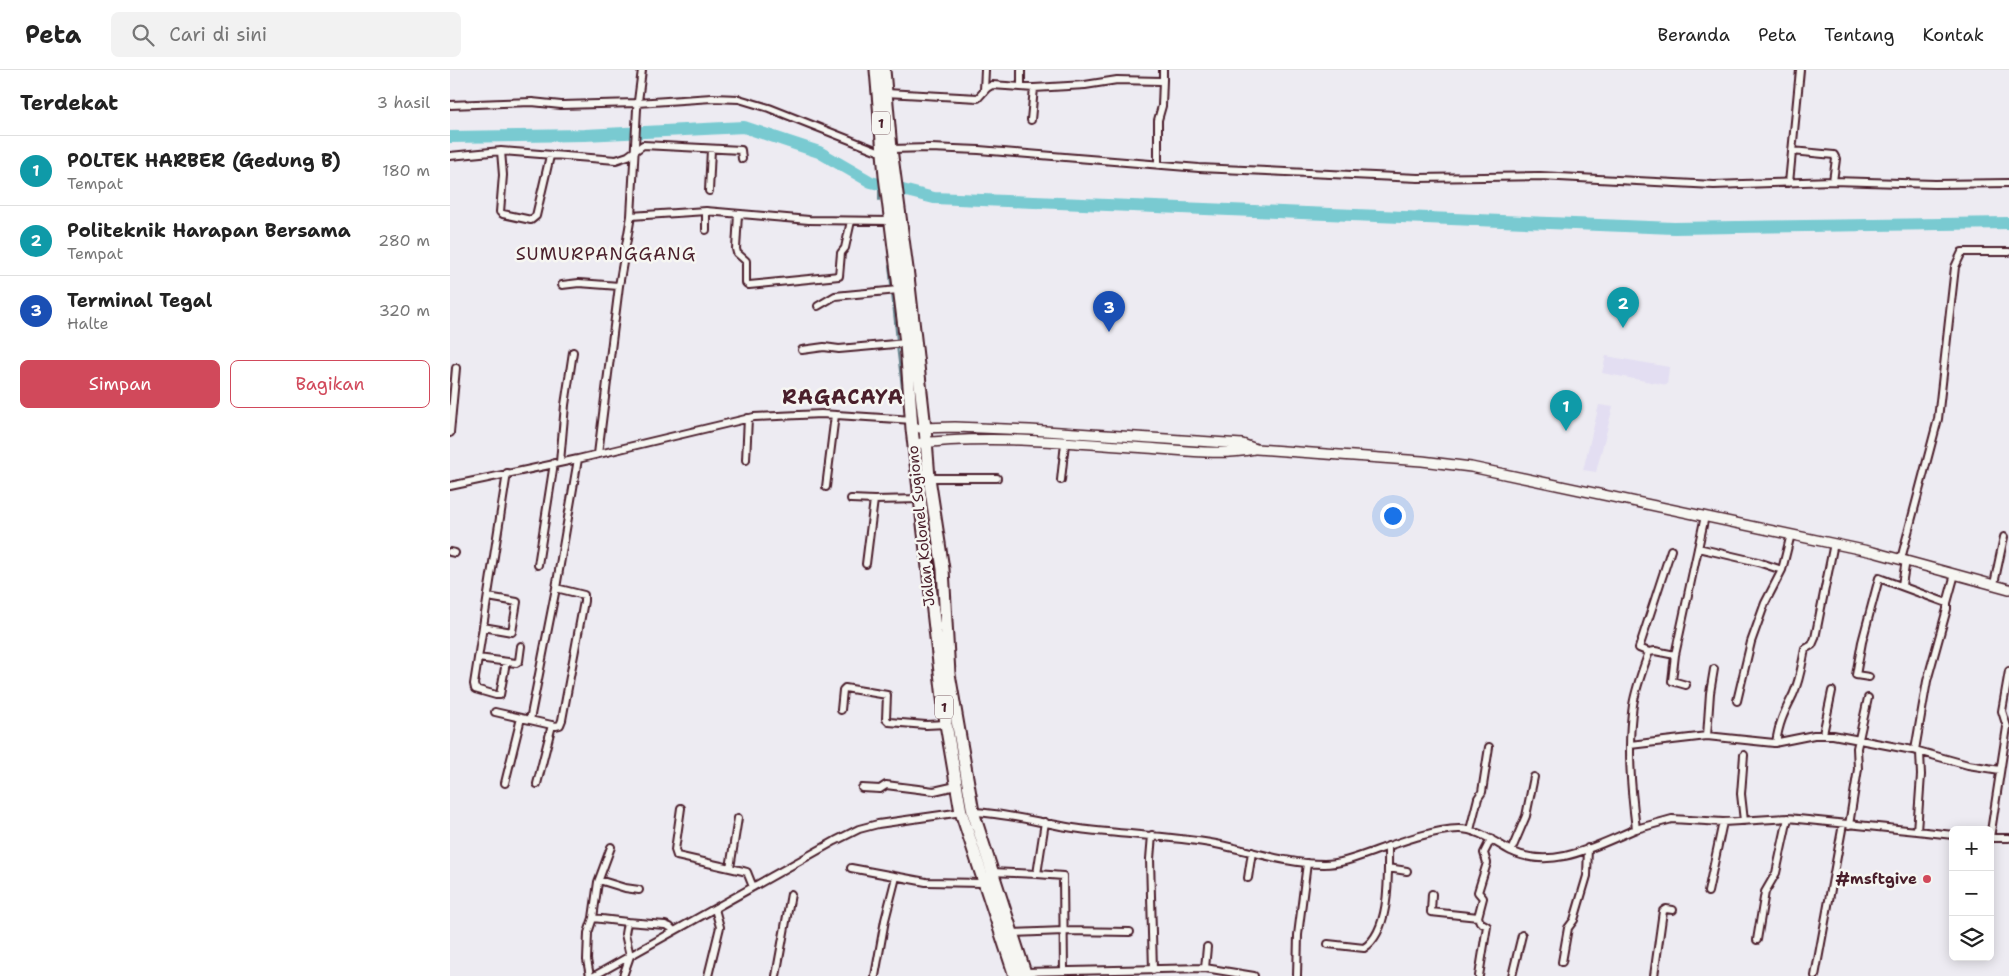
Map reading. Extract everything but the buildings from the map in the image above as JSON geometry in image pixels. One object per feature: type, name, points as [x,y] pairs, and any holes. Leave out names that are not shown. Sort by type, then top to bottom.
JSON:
[{"type":"highway","name":"1","points":[[876,70],[895,217]]},
{"type":"highway","name":"1","points":[[884,70],[887,151]]},
{"type":"highway","name":"Jalan Kolonel Sugiono","points":[[890,174],[890,208],[895,217],[914,423]]},
{"type":"highway","name":"Jalan Kolonel Sugiono","points":[[895,217],[897,290],[903,343],[914,423],[926,442],[929,478],[943,569],[949,674],[967,812],[992,872],[1012,933],[1022,975]]},
{"type":"highway","name":"1","points":[[914,423],[916,499],[956,786],[967,812],[983,883],[1022,975]]},
{"type":"main road","points":[[914,423],[1242,444],[1256,449],[1462,465],[1705,516],[1790,539],[1834,543],[1904,559],[2009,589]]},
{"type":"main road","points":[[1010,429],[1010,441]]},
{"type":"main road","points":[[914,444],[926,442],[1010,441],[1203,451],[1242,452],[1256,449]]},
{"type":"street","points":[[598,454],[631,216],[637,106],[642,70]]},
{"type":"street","points":[[984,90],[985,70]]},
{"type":"street","points":[[1021,87],[1022,70]]},
{"type":"street","points":[[1158,164],[1158,120],[1162,106],[1163,70]]},
{"type":"street","points":[[1788,183],[1800,70]]},
{"type":"street","points":[[886,93],[978,98],[984,90],[992,86],[1034,88],[1084,85],[1116,80],[1163,80]]},
{"type":"street","points":[[1031,120],[1034,88]]},
{"type":"street","points":[[450,105],[532,102],[637,106],[712,98],[743,100],[887,151],[930,148],[979,150],[1158,164],[1418,178],[1512,176],[1714,185],[1833,181],[1935,184],[2009,183]]},
{"type":"street","points":[[450,156],[501,151],[616,160],[636,151],[641,145],[742,150],[742,159]]},
{"type":"street","points":[[709,191],[711,149]]},
{"type":"street","points":[[501,151],[503,175],[500,212],[531,220],[536,216],[550,156]]},
{"type":"street","points":[[1792,151],[1834,155],[1836,159],[1833,181]]},
{"type":"street","points":[[631,216],[706,211],[809,220],[851,221],[895,217]]},
{"type":"street","points":[[706,211],[706,230]]},
{"type":"street","points":[[738,214],[736,249],[737,253],[746,261],[744,280],[747,285],[839,276],[841,253],[845,248],[851,221]]},
{"type":"street","points":[[1902,585],[1904,559],[1938,419],[1958,260],[1962,252],[2009,252]]},
{"type":"street","points":[[562,285],[579,283],[620,286]]},
{"type":"street","points":[[818,306],[835,296],[897,290]]},
{"type":"street","points":[[802,350],[903,343]]},
{"type":"street","points":[[538,565],[557,462],[573,352]]},
{"type":"street","points":[[450,433],[456,368]]},
{"type":"street","points":[[450,486],[578,459],[748,418],[806,414],[914,423]]},
{"type":"street","points":[[826,487],[835,415]]},
{"type":"street","points":[[746,460],[748,418]]},
{"type":"street","points":[[1061,480],[1065,443]]},
{"type":"street","points":[[530,720],[556,588],[578,459]]},
{"type":"street","points":[[506,662],[501,693],[496,695],[475,689],[474,684],[507,473]]},
{"type":"street","points":[[929,478],[998,478]]},
{"type":"street","points":[[851,499],[916,499]]},
{"type":"street","points":[[866,564],[874,500]]},
{"type":"street","points":[[1686,685],[1672,682],[1675,655],[1705,516]]},
{"type":"street","points":[[1994,584],[2004,537]]},
{"type":"street","points":[[1737,701],[1751,642],[1765,603],[1782,570],[1790,539]]},
{"type":"street","points":[[1776,743],[1781,718],[1793,696],[1806,649],[1812,645],[1815,638],[1834,543]]},
{"type":"street","points":[[1698,548],[1758,562],[1782,570]]},
{"type":"street","points":[[1671,550],[1639,646],[1640,649],[1649,652],[1655,651],[1675,655]]},
{"type":"street","points":[[1917,832],[1922,774],[1917,751],[1927,681],[1948,609],[1947,603],[1955,574]]},
{"type":"street","points":[[1869,677],[1856,675],[1862,642],[1878,579],[1882,578],[1947,603]]},
{"type":"street","points":[[494,712],[552,725],[560,725],[584,595],[556,588]]},
{"type":"street","points":[[483,627],[512,632],[517,610],[517,602],[488,597]]},
{"type":"street","points":[[478,658],[518,662],[521,646]]},
{"type":"street","points":[[1636,829],[1630,746],[1633,704],[1649,652]]},
{"type":"street","points":[[1707,736],[1714,669]]},
{"type":"street","points":[[1992,826],[2007,727],[2002,708],[2009,671]]},
{"type":"street","points":[[841,710],[843,690],[845,688],[887,695],[886,719],[889,722],[926,725],[946,724]]},
{"type":"street","points":[[1823,734],[1832,690]]},
{"type":"street","points":[[1815,976],[1836,867],[1858,769],[1857,748],[1868,698]]},
{"type":"street","points":[[505,783],[521,718]]},
{"type":"street","points":[[537,784],[552,725]]},
{"type":"street","points":[[1630,746],[1707,736],[1776,743],[1823,734],[1917,751],[2000,770]]},
{"type":"street","points":[[1470,830],[1478,798],[1482,792],[1489,747]]},
{"type":"street","points":[[1744,755],[1741,794],[1744,821]]},
{"type":"street","points":[[1511,850],[1526,816],[1534,777]]},
{"type":"street","points":[[862,788],[880,789],[886,785],[934,791],[956,786]]},
{"type":"street","points":[[681,808],[675,850],[677,856],[747,872],[753,885]]},
{"type":"street","points":[[611,848],[599,880],[588,936],[591,974],[859,829],[878,824],[967,812],[1000,814],[1087,830],[1152,835],[1214,844],[1307,863],[1326,864],[1342,862],[1388,846],[1457,829],[1470,830],[1527,857],[1546,860],[1558,858],[1636,829],[1672,819],[1723,822],[1788,818],[1949,835]]},
{"type":"street","points":[[730,868],[738,818]]},
{"type":"street","points":[[1758,940],[1765,892],[1776,874],[1788,818]]},
{"type":"street","points":[[1037,874],[1045,822]]},
{"type":"street","points":[[1708,892],[1723,822]]},
{"type":"street","points":[[1152,835],[1150,859],[1153,970]]},
{"type":"street","points":[[1994,838],[2009,838]]},
{"type":"street","points":[[1479,976],[1487,926],[1480,922],[1478,917],[1483,896],[1478,892],[1487,863],[1484,853],[1491,839]]},
{"type":"street","points":[[1328,944],[1364,948],[1372,941],[1383,919],[1388,868],[1388,846]]},
{"type":"street","points":[[1562,962],[1568,928],[1574,920],[1587,876],[1588,848]]},
{"type":"street","points":[[1248,878],[1252,852]]},
{"type":"street","points":[[1297,976],[1298,935],[1307,863]]},
{"type":"street","points":[[851,868],[926,882],[983,883]]},
{"type":"street","points":[[1388,868],[1407,871]]},
{"type":"street","points":[[992,872],[1063,876],[1064,971]]},
{"type":"street","points":[[875,976],[896,877]]},
{"type":"street","points":[[599,880],[639,890]]},
{"type":"street","points":[[776,976],[791,894]]},
{"type":"street","points":[[1432,894],[1431,912],[1478,917]]},
{"type":"street","points":[[708,976],[720,927],[715,908]]},
{"type":"street","points":[[1654,976],[1663,911],[1666,909],[1673,910]]},
{"type":"street","points":[[593,918],[672,929]]},
{"type":"street","points":[[624,976],[629,952],[625,934],[626,922]]},
{"type":"street","points":[[1012,933],[1064,931],[1130,932]]},
{"type":"street","points":[[1512,976],[1522,935]]},
{"type":"street","points":[[1205,968],[1207,947]]},
{"type":"street","points":[[1022,975],[1064,971],[1121,973],[1217,968],[1253,976]]},
{"type":"shaded area","points":[[1606,356],[1669,367],[1667,385],[1602,373]]},
{"type":"shaded area","points":[[1599,405],[1613,407],[1596,472],[1583,470]]},
{"type":"waterway","points":[[450,137],[585,135],[744,127],[819,152],[871,182],[934,198],[1674,228],[2009,223]]},
{"type":"waterway","points":[[879,184],[879,200]]},
{"type":"waterway","points":[[889,266],[897,341]]},
{"type":"waterway","points":[[897,346],[905,413]]},
{"type":"waterway","points":[[913,485],[916,510]]},
{"type":"waterway","points":[[922,562],[924,588]]},
{"type":"place","name":"Politeknik Harapan Bersama","points":[[1623,328]]},
{"type":"place","name":"Terminal Tegal","points":[[1109,332]]},
{"type":"place","name":"POLTEK HARBER (Gedung B)","points":[[1566,431]]},
{"type":"place","name":"#msftgive","points":[[1927,879]]},
{"type":"district","name":"SUMURPANGGANG","points":[[606,254]]},
{"type":"district","name":"RAGACAYA","points":[[843,397]]}]
